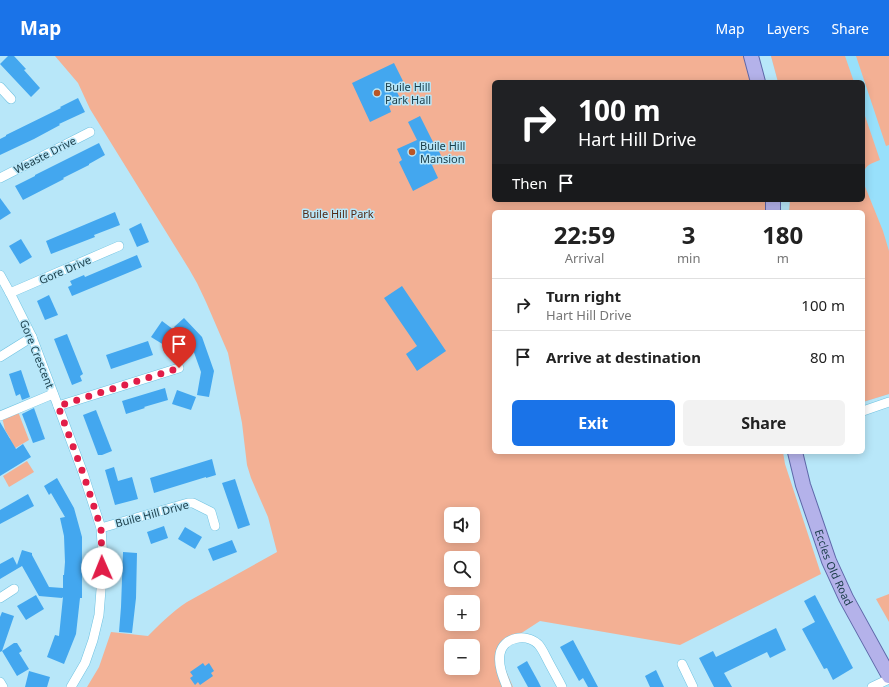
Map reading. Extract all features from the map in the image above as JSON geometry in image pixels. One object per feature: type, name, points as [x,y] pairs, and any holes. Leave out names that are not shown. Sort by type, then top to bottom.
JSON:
[{"type":"main road","points":[[751,56],[757,80]]},
{"type":"main road","name":"Eccles Old Road","points":[[795,454],[803,485],[829,561],[846,598],[889,677]]},
{"type":"street","points":[[0,86],[11,99]]},
{"type":"street","name":"Weaste Drive","points":[[0,178],[90,132]]},
{"type":"street","name":"Gore Drive","points":[[10,293],[119,246]]},
{"type":"street","name":"Gore Crescent","points":[[0,275],[32,337],[83,473],[101,528],[103,560],[99,616],[85,663],[72,687]]},
{"type":"street","points":[[0,357],[32,337]]},
{"type":"street","points":[[58,406],[179,368]]},
{"type":"street","points":[[0,416],[53,394]]},
{"type":"street","points":[[865,409],[889,402]]},
{"type":"street","name":"Buile Hill Drive","points":[[101,528],[188,503],[193,503],[211,512],[215,526]]},
{"type":"street","points":[[0,598],[14,589]]},
{"type":"street","points":[[507,687],[500,663],[501,652],[503,647],[509,642],[516,638],[523,637],[529,638],[538,644],[562,687]]},
{"type":"street","points":[[682,664],[693,687]]},
{"type":"street","points":[[872,687],[889,677]]},
{"type":"street","points":[[0,682],[3,687]]},
{"type":"shaded area","points":[[771,56],[889,56],[889,394],[865,401],[865,210],[789,210],[790,202],[865,202],[865,80],[777,80]]},
{"type":"green space","name":"Buile Hill Park","points":[[55,56],[745,56],[751,80],[492,80],[492,202],[765,202],[765,210],[492,210],[492,454],[783,454],[785,464],[821,574],[680,645],[540,621],[497,649],[513,687],[87,687],[99,667],[111,632],[148,636],[171,614],[187,602],[277,552],[268,517],[247,465],[242,423],[228,353],[206,302],[189,269],[90,109],[78,83]]},
{"type":"green space","points":[[771,56],[845,56],[853,80],[777,80]]},
{"type":"green space","points":[[856,56],[889,56],[889,145],[886,146]]},
{"type":"green space","points":[[865,116],[880,160],[867,166],[865,169]]},
{"type":"green space","points":[[865,186],[883,231],[889,251],[889,394],[865,401],[865,210],[789,210],[790,202],[865,202]]},
{"type":"green space","points":[[17,409],[29,440],[0,457],[0,444],[10,438],[5,430],[2,417]]},
{"type":"green space","points":[[27,461],[34,472],[9,487],[3,476]]},
{"type":"green space","points":[[889,594],[889,622],[876,599]]},
{"type":"building","points":[[8,56],[14,56],[40,88],[31,97],[0,64]]},
{"type":"building","name":"Buile Hill Park Hall","points":[[394,63],[403,81],[394,86],[401,100],[389,106],[391,112],[370,122],[352,83]]},
{"type":"building","points":[[78,98],[85,112],[0,155],[0,139]]},
{"type":"building","name":"Buile Hill Mansion","points":[[420,116],[443,160],[432,165],[438,178],[413,191],[399,162],[402,160],[397,149],[417,140],[408,122]]},
{"type":"building","points":[[99,143],[105,155],[63,178],[64,179],[23,200],[15,186]]},
{"type":"building","points":[[0,198],[11,213],[0,220]]},
{"type":"building","points":[[115,212],[120,225],[94,235],[95,237],[51,254],[46,241]]},
{"type":"building","points":[[141,223],[149,242],[137,247],[129,229]]},
{"type":"building","points":[[21,239],[32,257],[20,264],[9,246]]},
{"type":"building","points":[[137,255],[142,267],[72,296],[68,287],[72,285],[70,281],[84,275],[85,277]]},
{"type":"building","points":[[402,286],[446,351],[417,371],[406,354],[417,346],[384,298]]},
{"type":"building","points":[[49,295],[58,315],[45,320],[37,301]]},
{"type":"building","points":[[184,318],[202,337],[214,371],[209,397],[197,395],[201,372],[192,347],[174,327]]},
{"type":"building","points":[[162,321],[174,330],[164,345],[151,337]]},
{"type":"building","points":[[67,334],[83,374],[80,376],[82,381],[72,385],[54,339]]},
{"type":"building","points":[[148,341],[153,355],[111,369],[106,355]]},
{"type":"building","points":[[21,370],[30,397],[22,400],[20,394],[16,396],[9,374]]},
{"type":"building","points":[[165,388],[168,400],[126,414],[122,401]]},
{"type":"building","points":[[177,390],[196,397],[191,410],[172,404]]},
{"type":"building","points":[[34,408],[45,439],[33,443],[22,414]]},
{"type":"building","points":[[96,410],[112,451],[102,455],[98,455],[83,415]]},
{"type":"building","points":[[0,422],[16,449],[23,444],[31,457],[0,476]]},
{"type":"building","points":[[212,459],[216,475],[154,493],[150,478]]},
{"type":"building","points":[[114,467],[118,481],[132,477],[138,499],[115,505],[105,470]]},
{"type":"building","points":[[57,478],[74,508],[82,537],[82,598],[80,598],[76,634],[64,664],[47,657],[55,635],[59,636],[63,597],[39,596],[22,566],[0,579],[0,564],[13,557],[17,565],[22,550],[32,553],[49,587],[63,588],[65,562],[64,536],[60,518],[65,517],[51,493],[49,495],[44,486]]},
{"type":"building","points":[[235,479],[250,525],[238,529],[222,483]]},
{"type":"building","points":[[28,494],[34,506],[0,524],[0,510]]},
{"type":"building","points":[[164,526],[168,538],[151,544],[147,532]]},
{"type":"building","points":[[185,527],[202,537],[195,549],[178,539]]},
{"type":"building","points":[[232,540],[237,552],[213,561],[208,549]]},
{"type":"building","points":[[123,552],[137,553],[136,598],[132,633],[119,632]]},
{"type":"building","points":[[36,595],[44,609],[26,620],[17,606]]},
{"type":"building","points":[[815,595],[853,668],[833,680],[827,668],[824,669],[802,629],[815,622],[804,601]]},
{"type":"building","points":[[2,612],[14,616],[2,651],[0,652],[0,617]]},
{"type":"building","points":[[776,628],[786,650],[770,658],[767,652],[724,673],[732,687],[714,687],[699,658],[713,651],[716,657]]},
{"type":"building","points":[[573,640],[598,687],[588,687],[583,678],[579,681],[560,647]]},
{"type":"building","points":[[14,643],[17,643],[22,651],[19,653],[29,669],[17,676],[2,651]]},
{"type":"building","points":[[527,661],[541,687],[528,687],[517,667]]},
{"type":"building","points":[[203,663],[205,666],[209,663],[214,671],[211,673],[213,676],[200,685],[198,682],[195,685],[190,678],[193,676],[190,672]]},
{"type":"building","points":[[656,670],[664,687],[650,687],[645,676]]},
{"type":"building","points":[[29,671],[50,677],[47,687],[25,687]]},
{"type":"place","name":"Buile Hill Park Hall","points":[[377,93]]},
{"type":"place","name":"Buile Hill Mansion","points":[[412,152]]},
{"type":"route","points":[[102,568],[101,528],[83,473],[58,406],[179,368]]}]
